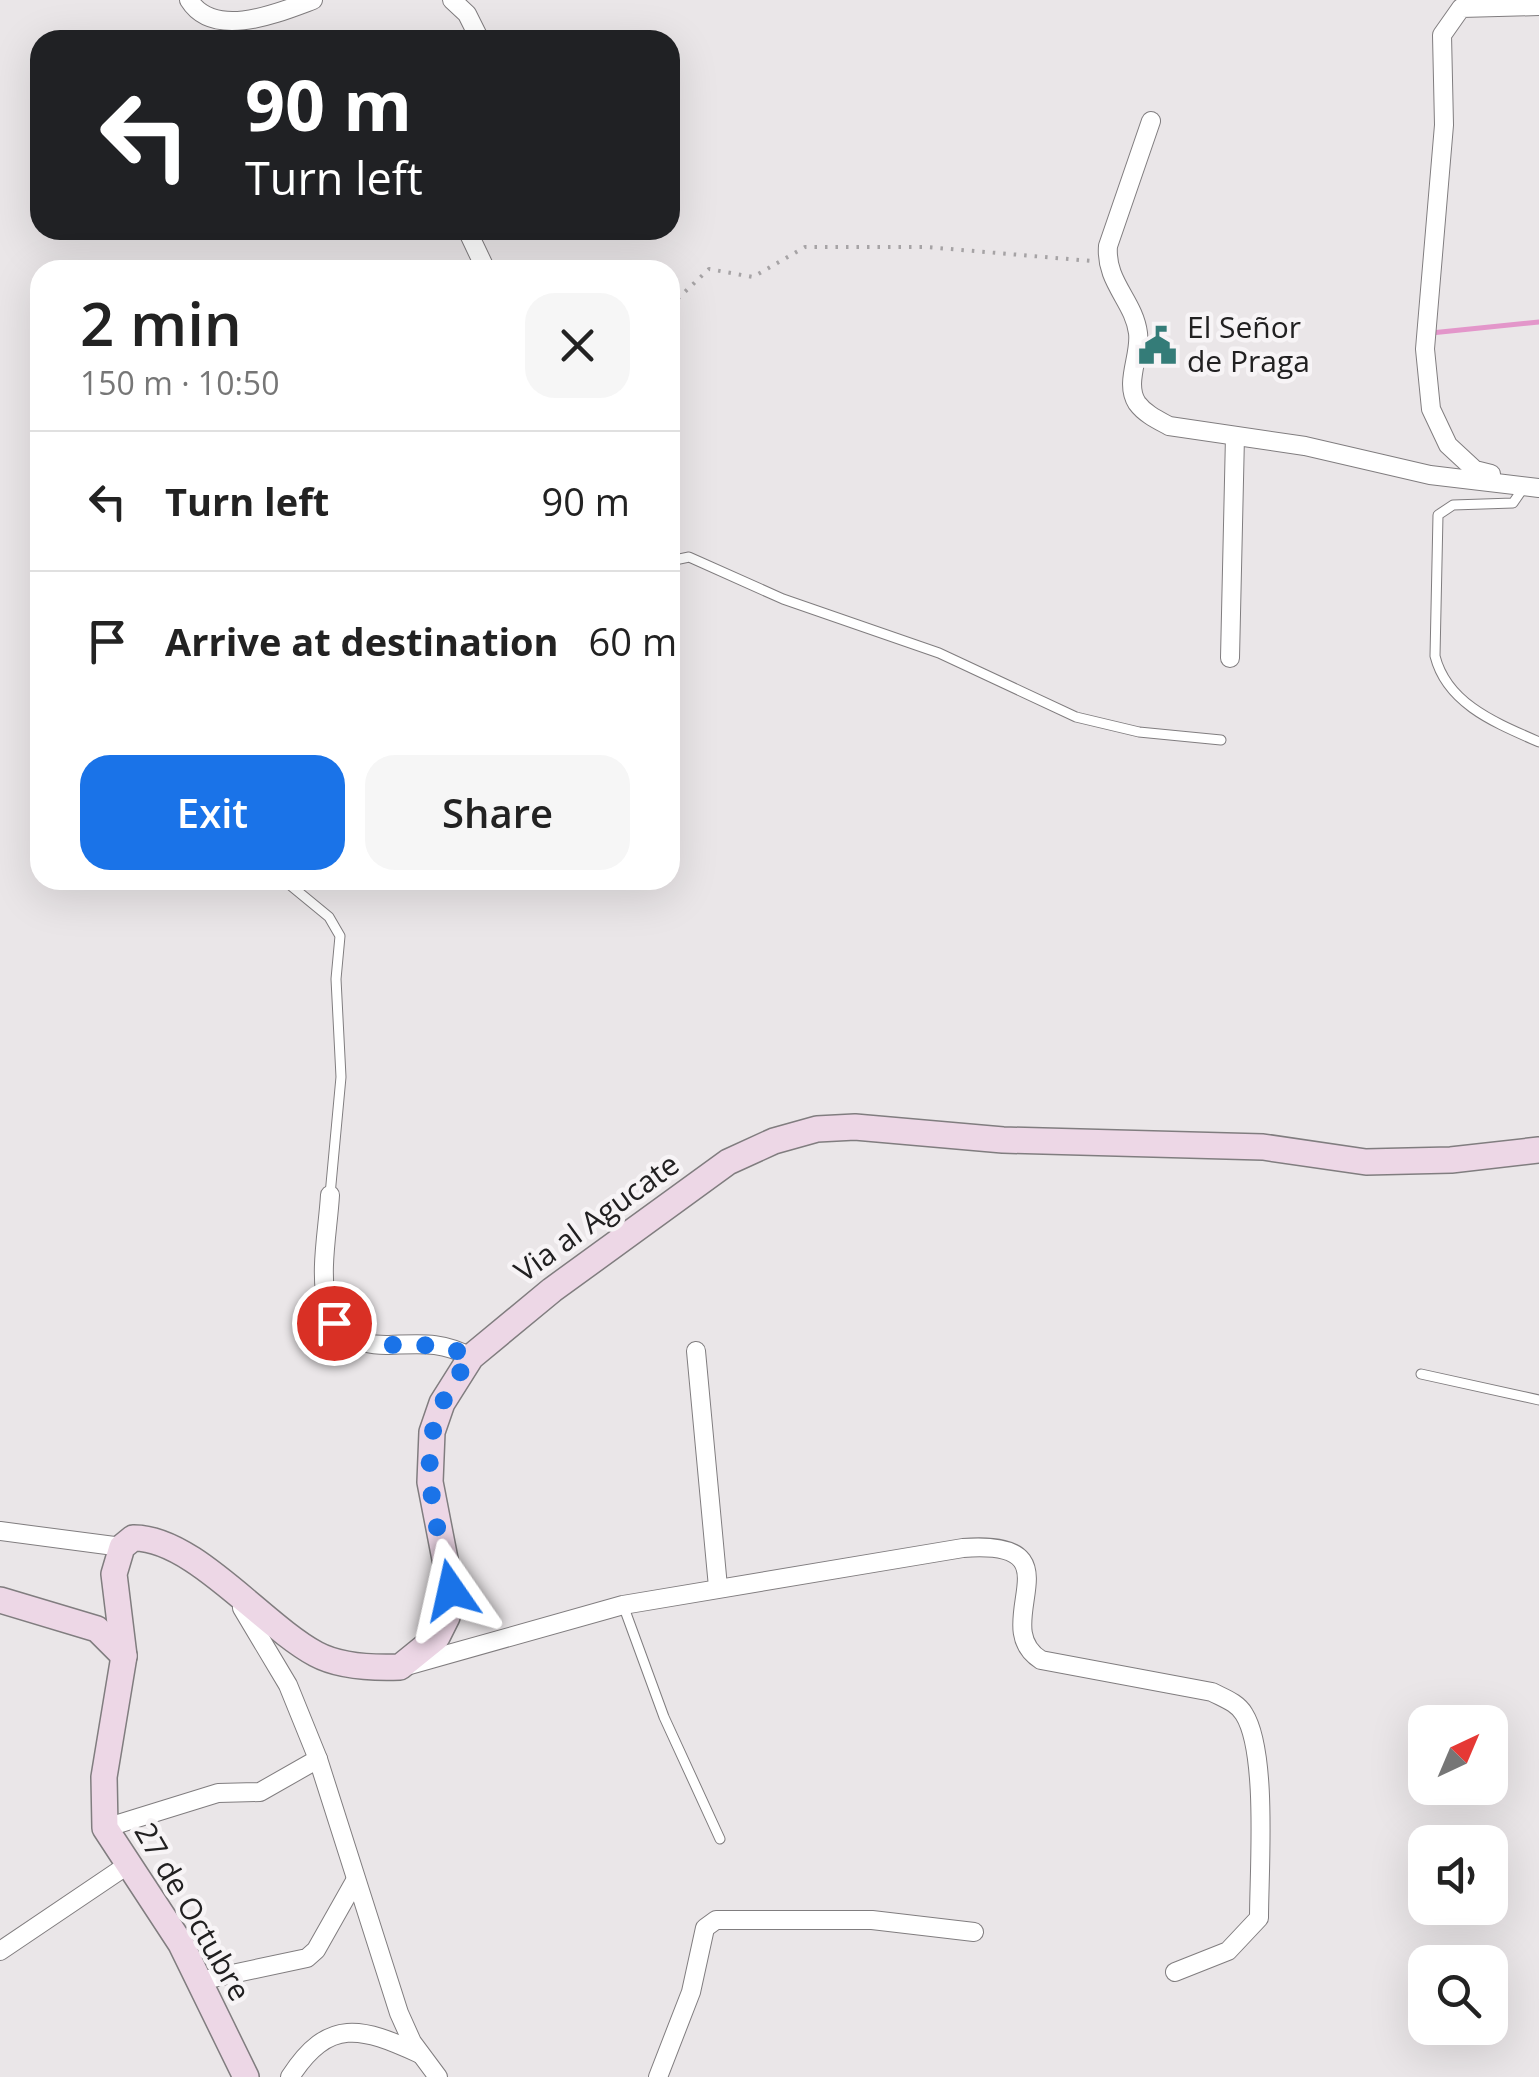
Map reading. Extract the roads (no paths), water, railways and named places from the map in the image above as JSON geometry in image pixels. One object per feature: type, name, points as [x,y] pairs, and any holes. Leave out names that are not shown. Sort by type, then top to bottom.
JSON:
[{"type":"street","points":[[189,0],[195,10],[227,23],[313,0]]},
{"type":"street","points":[[452,0],[467,14],[475,30]]},
{"type":"street","points":[[1532,486],[1475,470],[1448,445],[1431,409],[1425,349],[1444,124],[1442,35],[1461,8],[1539,6]]},
{"type":"street","points":[[1151,120],[1108,246],[1107,263],[1116,290],[1135,320],[1139,339],[1132,383],[1135,401],[1168,426],[1305,446],[1430,475],[1532,486]]},
{"type":"street","points":[[1230,658],[1235,436]]},
{"type":"street","name":"Via al Agucate","points":[[400,1667],[425,1651],[447,1617],[451,1590],[430,1482],[432,1432],[442,1403],[470,1357],[552,1290],[728,1162],[774,1141],[816,1130],[855,1127],[1002,1140],[1263,1147],[1366,1162],[1451,1160],[1539,1150]]},
{"type":"street","points":[[330,1194],[324,1282],[326,1311],[334,1323],[346,1335],[362,1341],[386,1346],[436,1342],[470,1357]]},
{"type":"street","points":[[696,1351],[718,1586]]},
{"type":"street","points":[[0,1531],[122,1548]]},
{"type":"street","points":[[124,1656],[114,1574],[122,1548],[133,1538],[164,1545],[319,1656],[353,1664],[400,1667],[623,1604],[718,1586],[993,1546],[1022,1559],[1029,1581],[1022,1638],[1028,1652],[1040,1660],[1212,1692],[1232,1702],[1246,1716],[1257,1766],[1258,1918],[1228,1950],[1175,1972]]},
{"type":"street","points":[[222,1584],[256,1623],[288,1684],[318,1759],[399,2013],[420,2054],[438,2077]]},
{"type":"street","points":[[0,1600],[97,1628],[124,1656]]},
{"type":"street","name":"27 de Octubre","points":[[124,1656],[104,1777],[105,1828],[126,1866],[152,1897],[199,1980],[246,2077]]},
{"type":"street","points":[[105,1828],[218,1793],[260,1792],[318,1759]]},
{"type":"street","points":[[0,1950],[126,1866]]},
{"type":"street","points":[[199,1980],[307,1958],[316,1950],[355,1881]]},
{"type":"street","points":[[658,2077],[690,1992],[705,1928],[716,1920],[872,1920],[974,1932]]},
{"type":"street","points":[[290,2077],[320,2040],[334,2034],[372,2034],[420,2054]]},
{"type":"lane","points":[[1532,486],[1513,503],[1454,504],[1438,515],[1434,656],[1441,678],[1458,698],[1539,742]]},
{"type":"lane","points":[[680,559],[689,557],[783,599],[939,654],[1076,716],[1139,732],[1222,740]]},
{"type":"lane","points":[[296,890],[329,917],[340,936],[336,980],[341,1077],[330,1194]]},
{"type":"lane","points":[[1421,1374],[1539,1400]]},
{"type":"lane","points":[[623,1604],[664,1717],[720,1839]]},
{"type":"waterway","points":[[1431,333],[1539,322]]},
{"type":"place","name":"El Señor de Praga","points":[[1157,345]]}]
